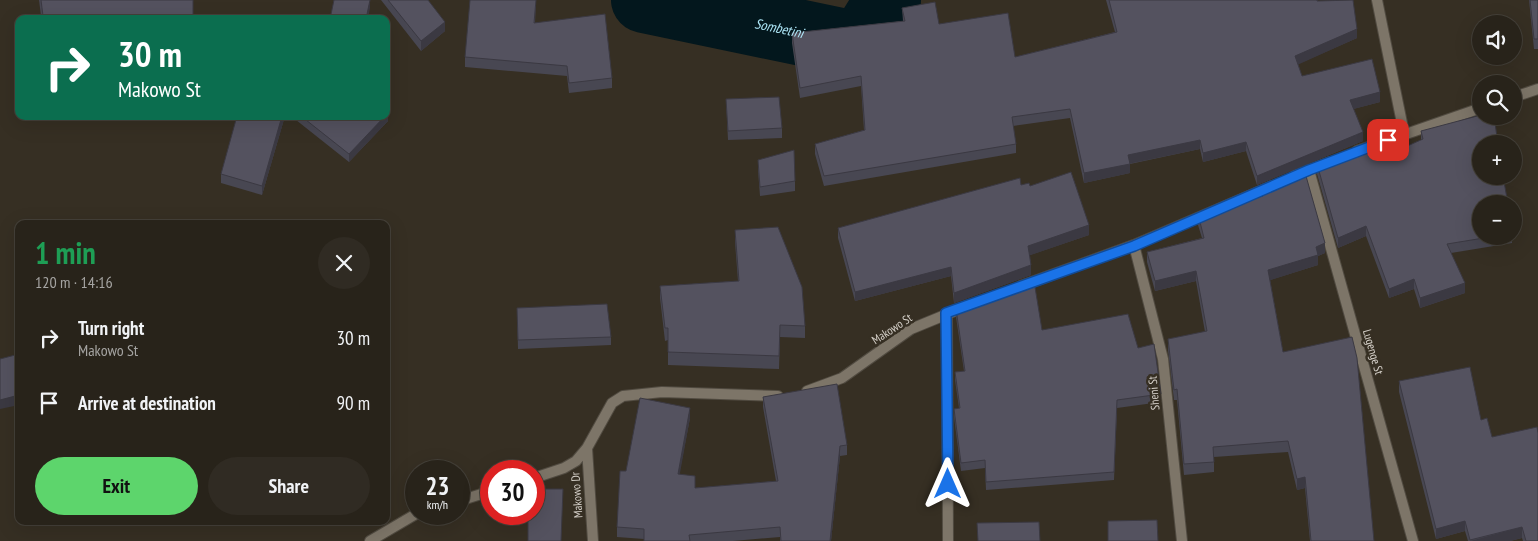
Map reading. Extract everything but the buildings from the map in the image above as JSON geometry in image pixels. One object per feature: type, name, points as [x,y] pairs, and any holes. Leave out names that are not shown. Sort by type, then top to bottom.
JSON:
[{"type":"street","points":[[1377,0],[1404,134]]},
{"type":"street","points":[[1522,94],[1538,89]]},
{"type":"street","points":[[1012,289],[1134,246],[1309,170],[1404,134],[1472,111]]},
{"type":"street","name":"Lugenge St","points":[[1309,170],[1413,541]]},
{"type":"street","name":"Sheni St","points":[[1134,246],[1163,359],[1182,541]]},
{"type":"street","name":"Makowo St","points":[[545,474],[564,468],[576,461],[587,448],[612,403],[623,396],[662,392],[773,397],[796,394],[842,378],[911,329],[946,313],[975,303]]},
{"type":"street","points":[[946,313],[948,541]]},
{"type":"street","name":"Makowo Dr","points":[[587,448],[593,541]]},
{"type":"street","points":[[370,541],[405,520]]},
{"type":"waterway","name":"Sombetini","points":[[644,0],[860,45],[888,0]]},
{"type":"route","points":[[948,484],[946,313],[1134,246],[1309,170],[1388,140]]}]
